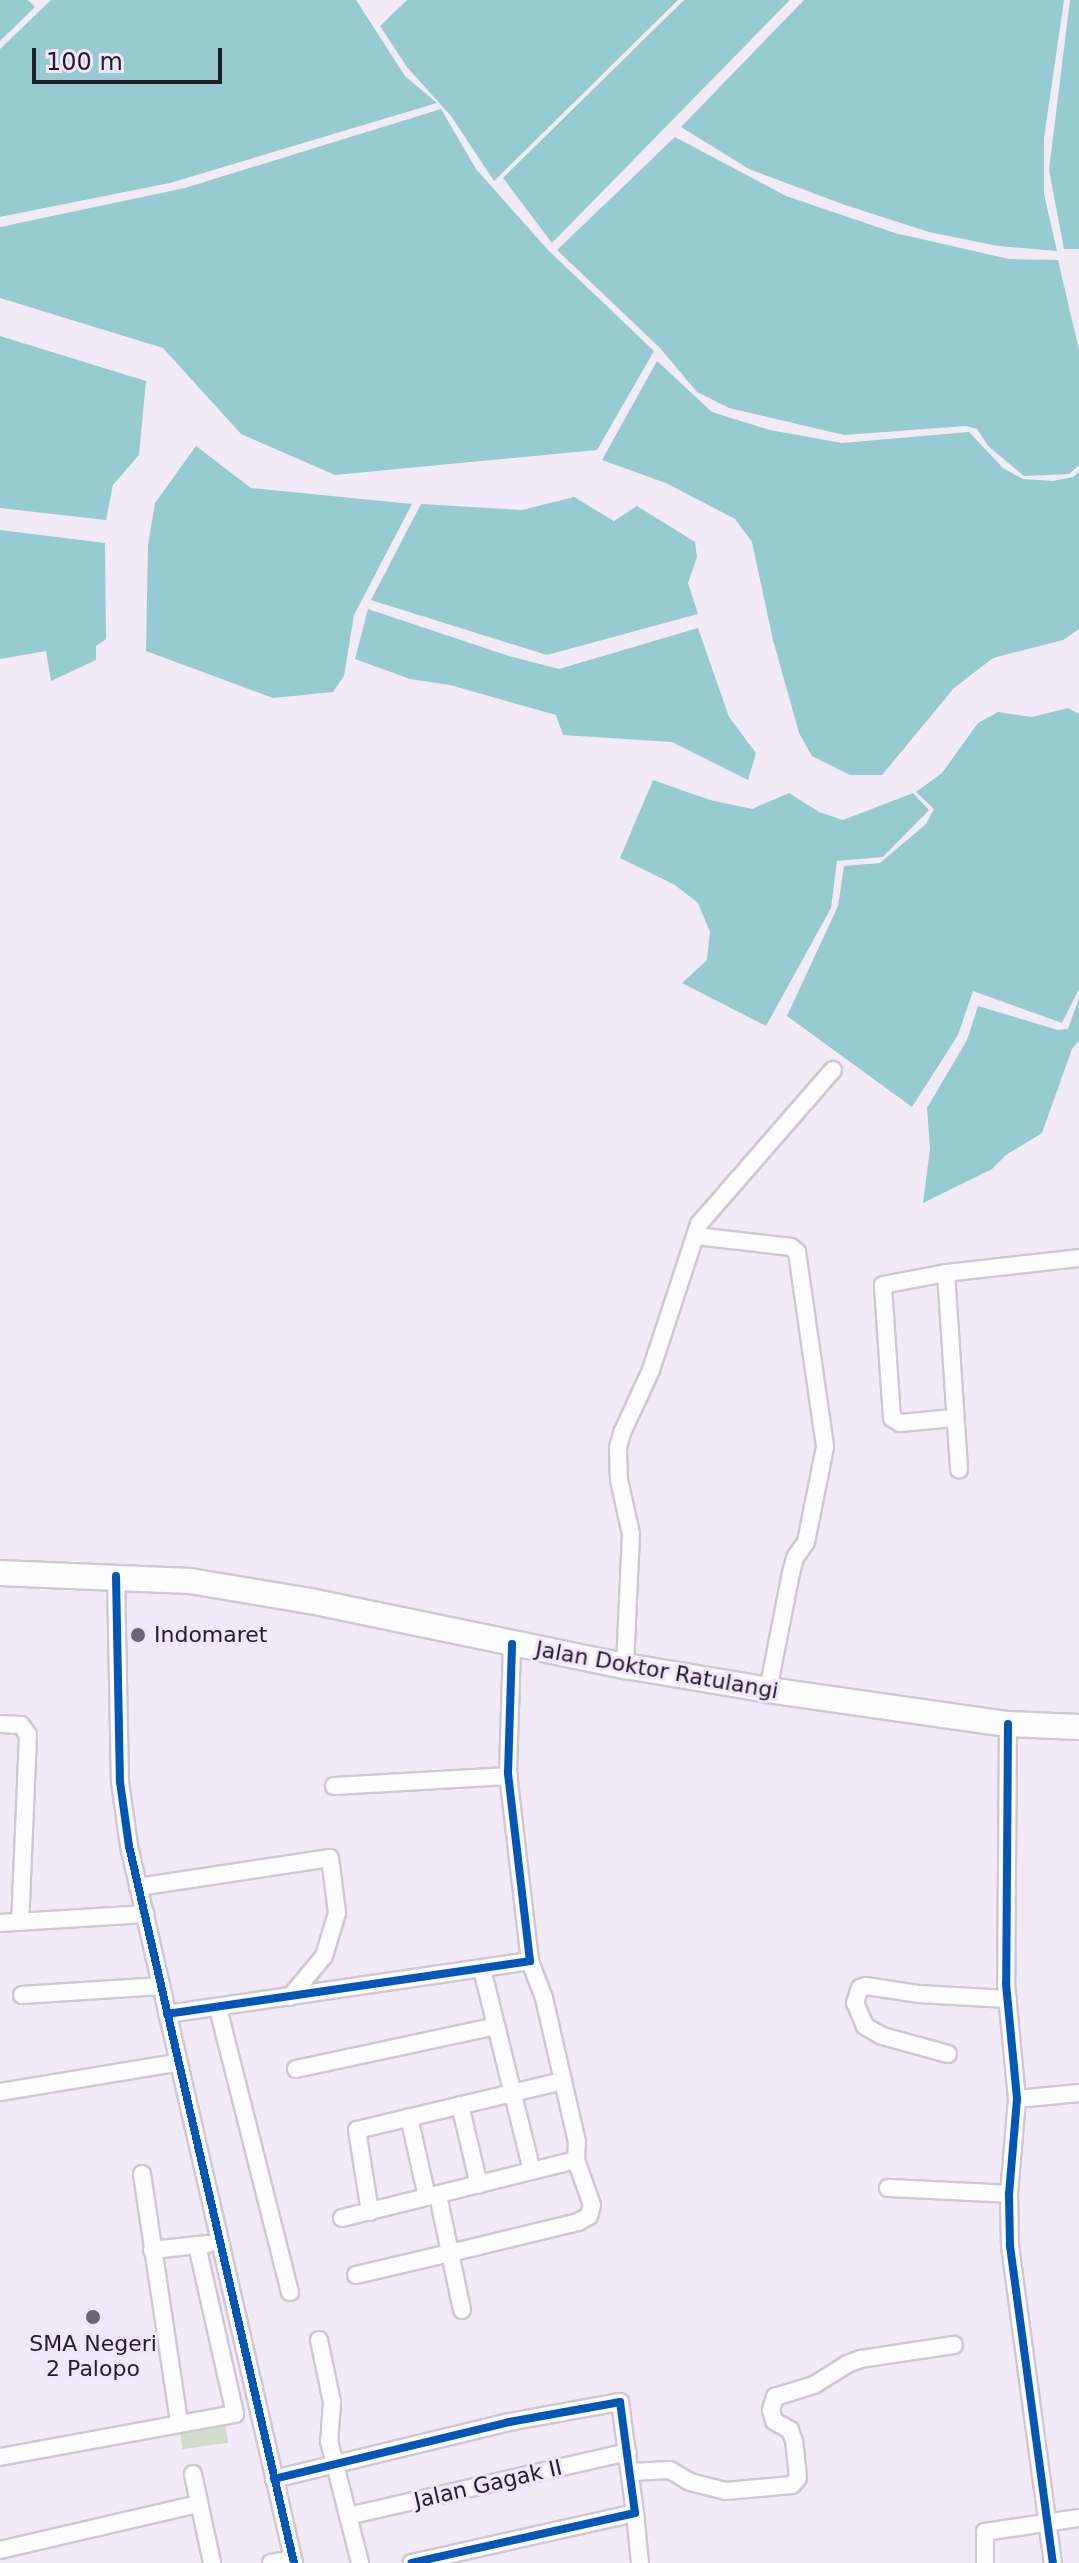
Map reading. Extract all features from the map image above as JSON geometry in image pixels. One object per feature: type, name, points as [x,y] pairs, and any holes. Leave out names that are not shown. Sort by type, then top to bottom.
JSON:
[{"type":"highway","name":"Jalan Doktor Ratulangi","points":[[0,1573],[190,1581],[295,1598],[625,1666],[768,1690],[1008,1724],[1079,1727]]},
{"type":"street","points":[[625,1666],[631,1534],[619,1480],[618,1448],[651,1370],[699,1224],[833,1070]]},
{"type":"street","points":[[696,1236],[791,1247],[797,1252],[825,1447],[806,1542],[795,1558],[791,1573],[768,1690]]},
{"type":"street","points":[[954,1418],[894,1422],[890,1411],[883,1285],[946,1273],[1079,1258]]},
{"type":"street","points":[[946,1273],[959,1470]]},
{"type":"street","points":[[116,1576],[120,1782],[138,1887],[176,2063],[293,2561],[271,2563]]},
{"type":"street","points":[[356,2275],[578,2222],[589,2216],[592,2205],[576,2160],[577,2142],[544,1998],[530,1961],[509,1776],[512,1644]]},
{"type":"street","points":[[0,1724],[21,1725],[28,1735],[20,1922]]},
{"type":"street","points":[[1008,1724],[1008,1999],[1017,2099],[1009,2194],[1014,2291],[1035,2405],[1053,2563]]},
{"type":"street","points":[[334,1786],[509,1776]]},
{"type":"street","points":[[138,1887],[330,1858],[337,1913],[324,1956],[290,1997]]},
{"type":"street","points":[[0,1923],[146,1914]]},
{"type":"street","points":[[167,2014],[530,1961]]},
{"type":"street","points":[[482,1969],[532,2171]]},
{"type":"street","points":[[22,1995],[161,1986]]},
{"type":"street","points":[[948,2054],[882,2036],[865,2026],[855,2003],[860,1988],[866,1986],[919,1994],[1008,1999]]},
{"type":"street","points":[[218,2008],[290,2292]]},
{"type":"street","points":[[296,2069],[496,2026]]},
{"type":"street","points":[[0,2092],[176,2063]]},
{"type":"street","points":[[370,2212],[357,2130],[563,2081]]},
{"type":"street","points":[[1017,2099],[1079,2093]]},
{"type":"street","points":[[460,2105],[479,2185]]},
{"type":"street","points":[[409,2117],[450,2253],[462,2310]]},
{"type":"street","points":[[342,2218],[576,2160]]},
{"type":"street","points":[[142,2174],[179,2423]]},
{"type":"street","points":[[888,2188],[1009,2194]]},
{"type":"street","points":[[152,2250],[217,2243]]},
{"type":"street","points":[[197,2245],[235,2414]]},
{"type":"street","points":[[319,2340],[332,2402],[328,2427],[360,2563]]},
{"type":"street","points":[[630,2472],[670,2470],[690,2482],[726,2491],[792,2485],[798,2478],[794,2441],[790,2430],[774,2421],[771,2410],[775,2397],[814,2385],[847,2364],[861,2359],[954,2345]]},
{"type":"street","points":[[274,2479],[616,2400],[622,2407],[640,2563]]},
{"type":"street","points":[[0,2457],[257,2410]]},
{"type":"street","name":"Jalan Gagak II","points":[[348,2516],[628,2452]]},
{"type":"street","points":[[193,2474],[212,2563]]},
{"type":"street","points":[[12,2553],[197,2504]]},
{"type":"street","points":[[412,2563],[635,2513]]},
{"type":"street","points":[[985,2563],[984,2533],[1079,2518]]},
{"type":"green space","points":[[225,2422],[228,2443],[182,2449],[179,2428]]},
{"type":"water","points":[[0,0],[28,0],[35,7],[0,41]]},
{"type":"water","points":[[51,0],[356,0],[405,76],[437,103],[170,183],[0,217],[0,49]]},
{"type":"water","points":[[407,0],[678,0],[494,181],[451,116],[407,67],[380,26]]},
{"type":"water","points":[[684,0],[790,0],[552,243],[503,178]]},
{"type":"water","points":[[804,0],[1064,0],[1044,138],[1044,194],[1057,251],[998,246],[929,232],[845,205],[749,169],[681,127]]},
{"type":"water","points":[[1070,0],[1079,0],[1079,249],[1064,249],[1049,170]]},
{"type":"water","points":[[441,109],[476,169],[548,250],[654,351],[597,450],[335,475],[241,434],[163,348],[0,298],[0,227],[185,188]]},
{"type":"water","points":[[675,137],[786,196],[895,233],[1009,259],[1058,260],[1079,350],[1079,465],[1069,474],[1024,476],[988,446],[977,429],[966,426],[844,435],[729,408],[697,392],[660,348],[557,250]]},
{"type":"water","points":[[0,336],[146,381],[139,455],[113,485],[106,520],[0,508]]},
{"type":"water","points":[[657,361],[712,412],[770,430],[842,443],[969,432],[1003,468],[1023,479],[1053,481],[1073,477],[1079,472],[1079,629],[1063,640],[993,658],[954,688],[882,775],[850,775],[812,756],[799,733],[773,640],[752,542],[735,519],[666,483],[602,460]]},
{"type":"water","points":[[196,446],[251,488],[412,504],[354,615],[344,676],[333,692],[273,698],[146,651],[148,545],[155,503]]},
{"type":"water","points":[[574,497],[614,521],[637,506],[695,542],[697,557],[688,583],[698,614],[547,655],[371,600],[421,504],[522,510]]},
{"type":"water","points":[[0,530],[105,543],[106,639],[96,646],[96,660],[51,681],[46,651],[0,659]]},
{"type":"water","points":[[368,609],[509,656],[559,669],[698,628],[729,717],[756,753],[748,780],[672,742],[563,735],[556,715],[450,685],[410,679],[355,659]]},
{"type":"water","points":[[1068,708],[1079,714],[1079,989],[1062,1023],[973,991],[958,1035],[912,1107],[787,1016],[838,906],[844,866],[880,863],[926,824],[934,809],[916,792],[942,773],[978,723],[998,712],[1032,717]]},
{"type":"water","points":[[653,780],[710,800],[752,809],[789,793],[819,812],[843,820],[913,793],[929,810],[883,857],[837,861],[831,908],[766,1026],[682,983],[707,960],[710,932],[698,903],[675,885],[620,858]]},
{"type":"water","points":[[1079,998],[1079,1041],[1072,1049],[1042,1133],[1006,1155],[992,1169],[923,1203],[930,1149],[927,1108],[967,1040],[978,1006],[1058,1030],[1068,1029]]},
{"type":"cycle path","points":[[116,1576],[120,1782],[129,1846],[294,2563]]},
{"type":"cycle path","points":[[167,2014],[530,1961],[508,1773],[512,1644]]},
{"type":"cycle path","points":[[1008,1724],[1006,1984],[1017,2099],[1009,2194],[1010,2246],[1053,2563]]},
{"type":"cycle path","points":[[274,2479],[509,2422],[620,2402],[635,2513],[412,2563]]},
{"type":"place","name":"Indomaret","points":[[138,1635]]},
{"type":"place","name":"SMA Negeri 2 Palopo","points":[[93,2317]]}]
